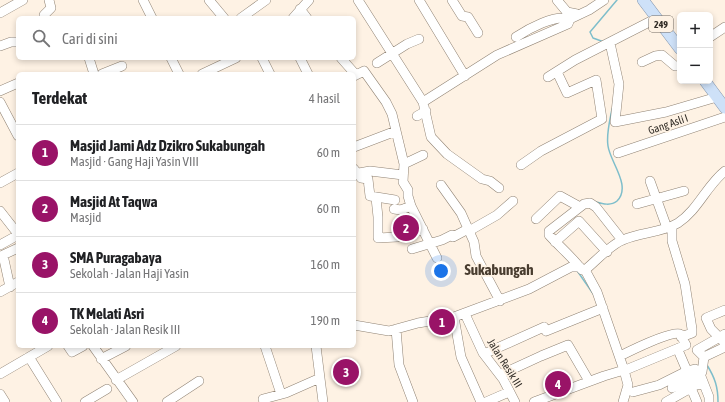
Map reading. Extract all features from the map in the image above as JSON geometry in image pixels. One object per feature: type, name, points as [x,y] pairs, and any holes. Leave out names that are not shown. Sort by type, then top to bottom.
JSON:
[{"type":"main road","name":"249","points":[[643,0],[679,48]]},
{"type":"main road","points":[[707,84],[725,108]]},
{"type":"street","points":[[0,13],[23,0]]},
{"type":"street","points":[[44,16],[51,8],[49,0]]},
{"type":"street","points":[[143,0],[151,16]]},
{"type":"street","points":[[209,0],[222,16]]},
{"type":"street","points":[[244,16],[266,0]]},
{"type":"street","points":[[295,16],[309,0]]},
{"type":"street","points":[[358,0],[423,102],[426,111],[425,118],[431,137],[447,154],[482,178],[490,181],[498,188]]},
{"type":"street","points":[[419,0],[465,76]]},
{"type":"street","points":[[452,0],[462,16],[468,17],[478,33]]},
{"type":"street","points":[[558,0],[567,12],[579,15]]},
{"type":"street","points":[[516,37],[530,28],[546,22],[563,18],[570,19],[604,0]]},
{"type":"street","points":[[300,9],[305,16]]},
{"type":"street","points":[[548,77],[575,60],[657,18]]},
{"type":"street","points":[[423,102],[497,55],[568,24],[570,19]]},
{"type":"street","points":[[713,35],[725,27]]},
{"type":"street","points":[[377,63],[407,44],[419,39]]},
{"type":"street","points":[[0,46],[11,42],[16,42]]},
{"type":"street","points":[[608,44],[618,84],[615,120],[617,122],[696,104],[717,97]]},
{"type":"street","points":[[642,62],[655,56],[662,55],[677,66]]},
{"type":"street","points":[[90,60],[93,72]]},
{"type":"street","points":[[172,60],[178,72]]},
{"type":"street","points":[[206,72],[232,60]]},
{"type":"street","points":[[263,60],[269,72]]},
{"type":"street","points":[[301,60],[307,72]]},
{"type":"street","points":[[343,60],[352,72]]},
{"type":"street","points":[[107,72],[122,66]]},
{"type":"street","points":[[356,75],[364,71],[377,88],[392,114],[404,164],[403,182],[408,190],[411,206],[437,258]]},
{"type":"street","points":[[521,165],[541,151],[602,119],[596,80],[567,93],[557,72]]},
{"type":"street","points":[[0,91],[16,84]]},
{"type":"street","points":[[0,102],[16,132]]},
{"type":"street","points":[[417,116],[426,111]]},
{"type":"street","name":"Gang Asli I","points":[[618,153],[725,117]]},
{"type":"street","points":[[356,145],[396,132]]},
{"type":"street","points":[[404,164],[423,155]]},
{"type":"street","points":[[357,175],[370,171],[403,175]]},
{"type":"street","points":[[356,325],[389,331],[418,323],[466,314],[529,289],[570,267],[582,268],[607,252],[622,240],[670,227],[679,222],[691,212],[715,180],[725,171]]},
{"type":"street","points":[[0,184],[16,173]]},
{"type":"street","points":[[357,175],[368,179],[370,196],[394,204],[400,210],[411,206]]},
{"type":"street","points":[[650,181],[656,199],[670,227],[672,241],[685,284],[692,333],[681,337]]},
{"type":"street","points":[[441,186],[458,208],[474,242],[476,256],[500,301]]},
{"type":"street","points":[[637,204],[684,191]]},
{"type":"street","points":[[536,218],[560,196],[580,205]]},
{"type":"street","points":[[376,198],[378,216],[374,238],[397,237],[411,234],[423,229]]},
{"type":"street","points":[[412,250],[452,235],[453,237],[468,230],[497,215],[513,200]]},
{"type":"street","points":[[622,240],[601,216],[596,207],[590,203],[580,205],[568,217],[550,229],[549,235],[582,268],[597,292],[601,309],[620,356],[628,385],[623,402]]},
{"type":"street","points":[[0,211],[16,232]]},
{"type":"street","points":[[555,242],[579,221],[607,252]]},
{"type":"street","points":[[0,245],[16,236]]},
{"type":"street","points":[[0,292],[14,284],[3,255],[16,249]]},
{"type":"street","points":[[484,354],[544,327],[546,331],[601,309]]},
{"type":"street","points":[[672,388],[702,372],[703,359],[697,350],[723,338],[709,324],[706,318],[725,310]]},
{"type":"street","name":"Jalan Resik III","points":[[466,314],[484,354],[500,375],[515,402]]},
{"type":"street","points":[[454,317],[461,358],[481,402]]},
{"type":"street","points":[[692,329],[709,324]]},
{"type":"street","points":[[396,329],[399,365],[413,402]]},
{"type":"street","points":[[534,402],[678,350],[686,345],[677,333],[667,335],[620,356]]},
{"type":"street","points":[[500,375],[540,356],[568,345],[589,381]]},
{"type":"street","points":[[703,359],[725,347]]},
{"type":"street","points":[[0,374],[45,348]]},
{"type":"street","points":[[69,348],[72,352],[79,348]]},
{"type":"street","points":[[94,348],[133,402]]},
{"type":"street","points":[[101,359],[122,348]]},
{"type":"street","points":[[116,380],[172,348]]},
{"type":"street","points":[[266,348],[281,394]]},
{"type":"street","points":[[316,348],[323,402]]},
{"type":"street","points":[[678,350],[687,371]]},
{"type":"street","points":[[29,357],[57,402]]},
{"type":"street","points":[[633,392],[659,385],[687,371],[695,369],[700,374],[709,397],[709,402]]},
{"type":"street","points":[[264,400],[320,378]]},
{"type":"street","points":[[167,402],[199,381]]},
{"type":"street","points":[[666,402],[691,388],[704,384]]},
{"type":"street","points":[[691,388],[697,402]]},
{"type":"street","points":[[85,402],[107,389]]},
{"type":"street","points":[[486,402],[509,392]]},
{"type":"street","points":[[0,394],[5,402]]},
{"type":"waterway","points":[[604,42],[593,38],[590,32],[617,0]]},
{"type":"waterway","points":[[596,202],[612,204],[615,203],[621,195],[621,181],[608,146],[608,132],[612,109]]},
{"type":"waterway","points":[[578,272],[594,295]]},
{"type":"waterway","points":[[707,365],[716,383],[718,402]]},
{"type":"place","name":"Masjid At Taqwa","points":[[406,228]]},
{"type":"place","name":"Masjid Jami Adz Dzikro Sukabungah","points":[[442,322]]},
{"type":"place","name":"SMA Puragabaya","points":[[346,372]]},
{"type":"place","name":"TK Melati Asri","points":[[558,384]]},
{"type":"district","name":"Sukabungah","points":[[499,270]]}]
